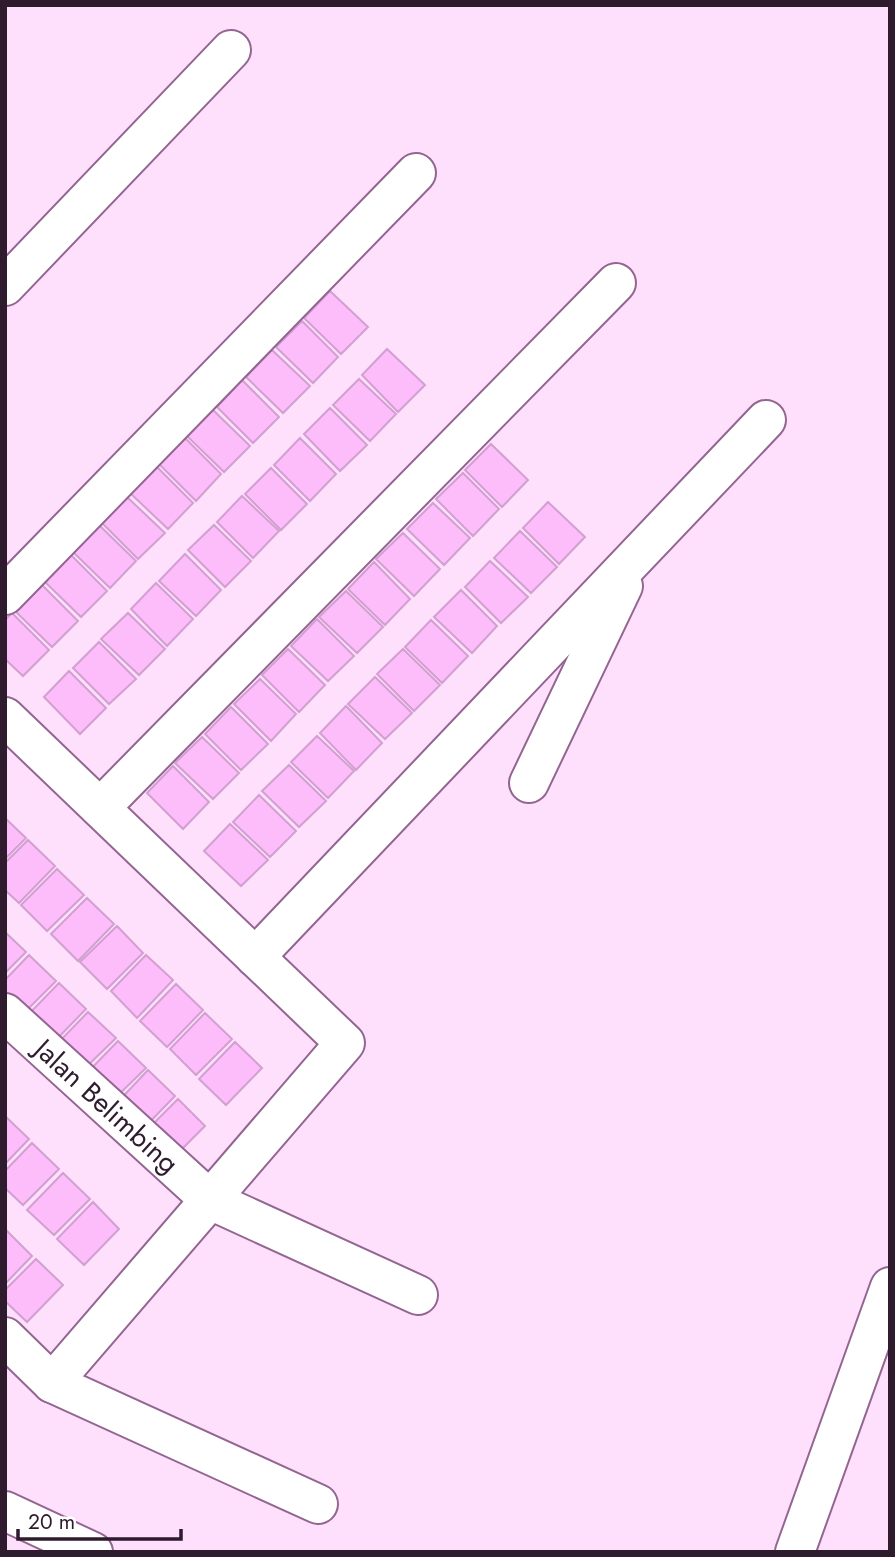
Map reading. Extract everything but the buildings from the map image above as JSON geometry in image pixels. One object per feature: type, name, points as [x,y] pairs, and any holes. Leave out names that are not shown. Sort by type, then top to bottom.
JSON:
[{"type":"street","points":[[5,286],[231,50]]},
{"type":"street","points":[[5,595],[416,173]]},
{"type":"street","points":[[100,808],[616,283]]},
{"type":"street","points":[[255,957],[766,420]]},
{"type":"street","points":[[529,783],[638,554]]},
{"type":"street","points":[[5,716],[345,1043],[52,1383]]},
{"type":"street","name":"Jalan Belimbing","points":[[5,1013],[210,1200],[418,1295]]},
{"type":"street","points":[[794,1552],[890,1287]]},
{"type":"street","points":[[5,1337],[52,1383],[318,1504]]},
{"type":"street","points":[[5,1511],[93,1552]]}]
